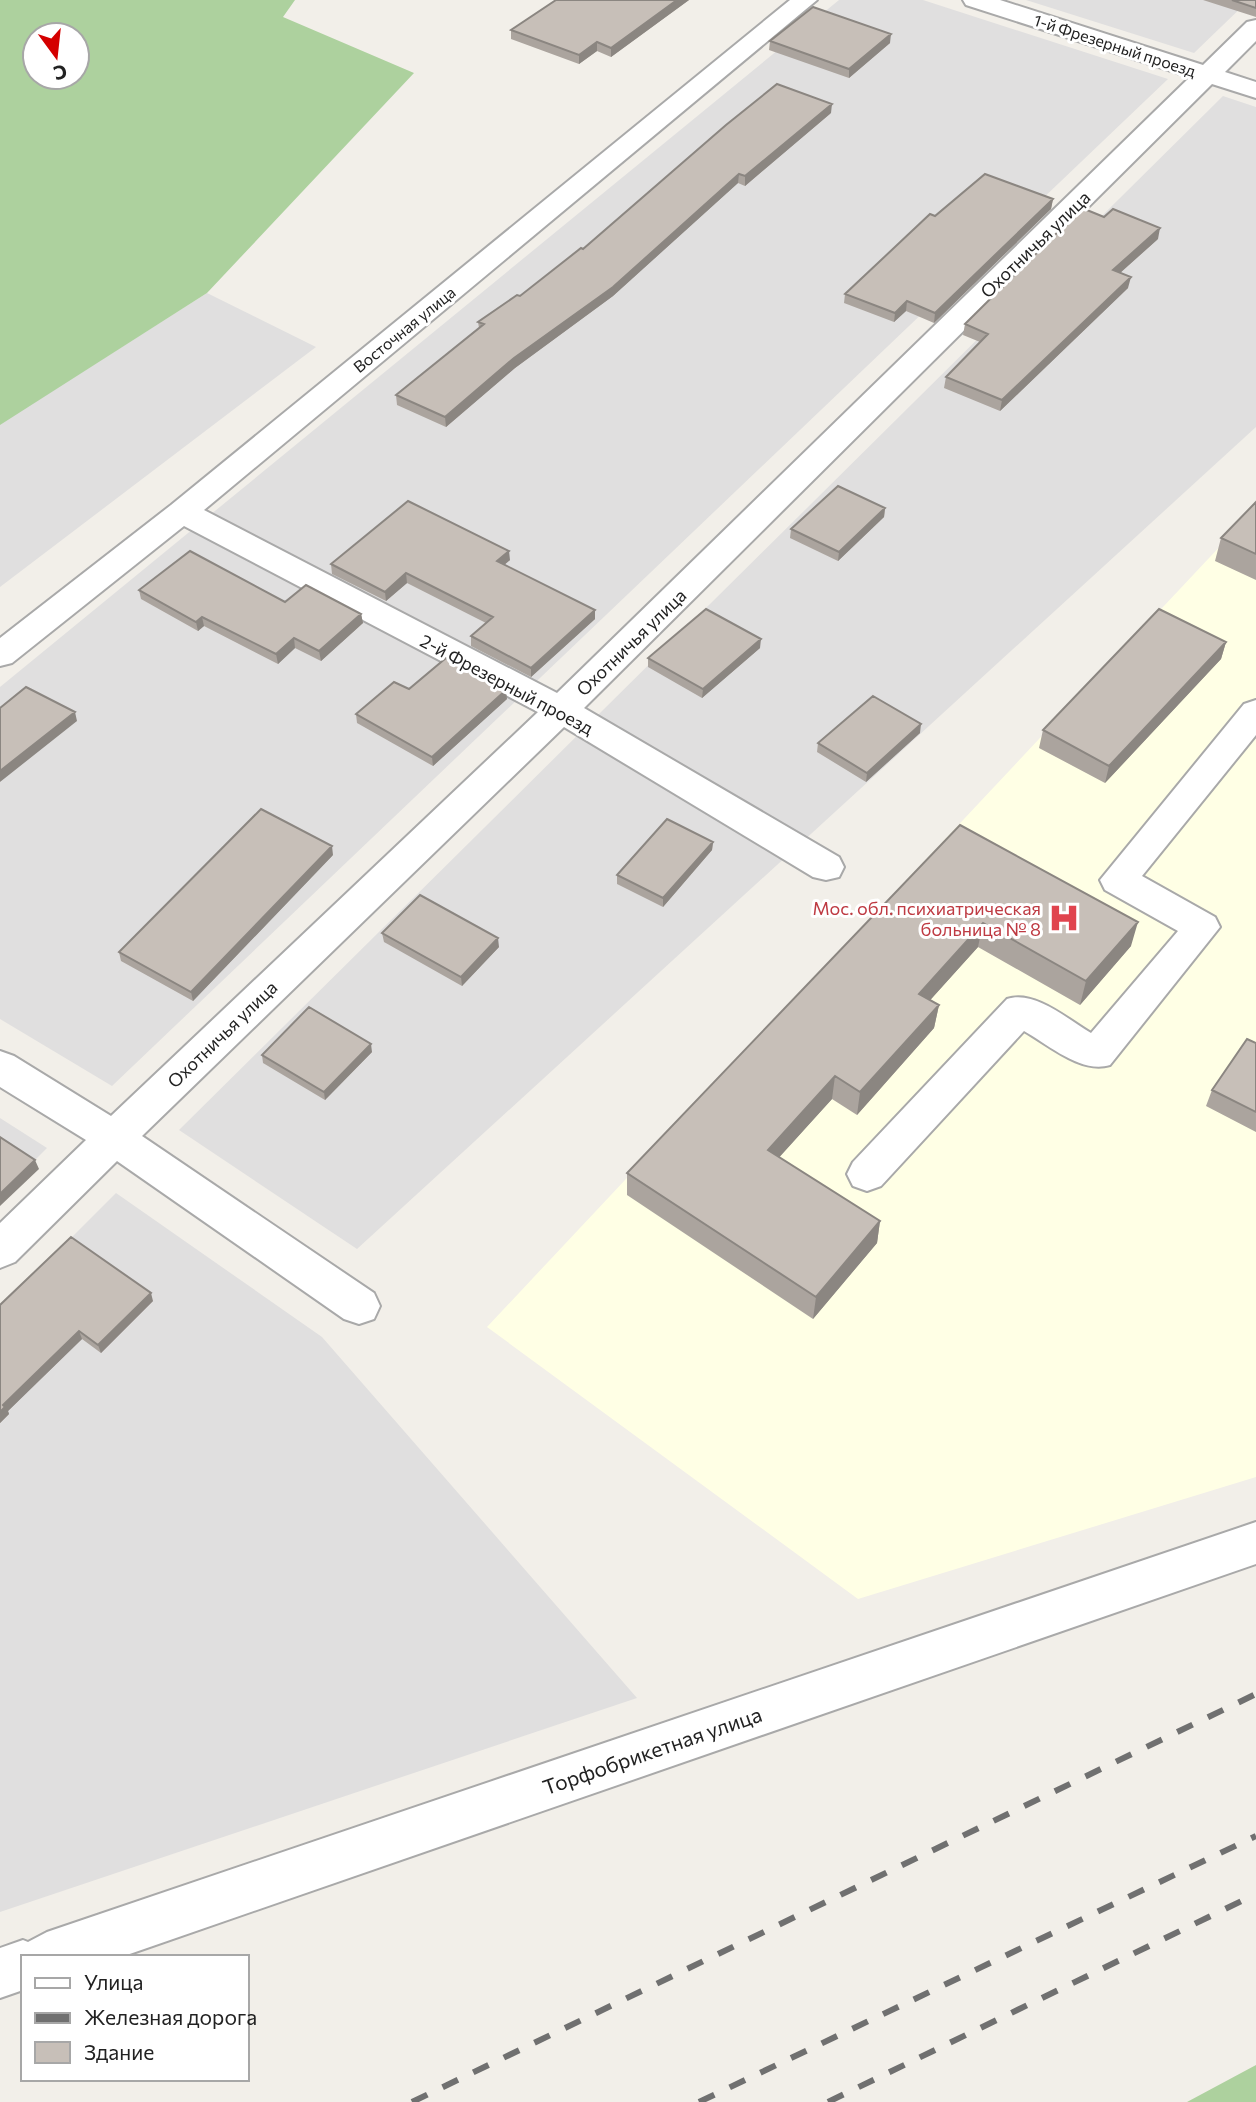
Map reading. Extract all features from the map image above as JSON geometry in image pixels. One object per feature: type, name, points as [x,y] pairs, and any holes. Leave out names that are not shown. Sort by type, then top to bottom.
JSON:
[{"type":"street","name":"Восточная улица","points":[[0,655],[182,512],[805,0]]},
{"type":"street","name":"1-й Фрезерный проезд","points":[[975,0],[1256,90]]},
{"type":"street","name":"Охотничья улица","points":[[0,1250],[561,710],[1256,27]]},
{"type":"street","name":"2-й Фрезерный проезд","points":[[182,512],[561,710],[825,867]]},
{"type":"street","points":[[867,1174],[1020,1010],[1096,1054],[1202,927],[1118,880],[1256,712]]},
{"type":"street","points":[[0,1067],[114,1138],[359,1306]]},
{"type":"street","name":"Торфобрикетная улица","points":[[53,1955],[1256,1543]]},
{"type":"street","points":[[0,1973],[21,1966]]},
{"type":"shaded area","points":[[839,0],[923,0],[1168,79],[112,1086],[0,1019],[0,687]]},
{"type":"shaded area","points":[[1026,0],[1249,0],[1194,53]]},
{"type":"shaded area","points":[[1223,96],[1256,107],[1256,427],[357,1249],[179,1130]]},
{"type":"shaded area","points":[[207,293],[316,347],[0,587],[0,424]]},
{"type":"shaded area","name":"Мос. обл. психиатрическая больница № 8","points":[[1256,508],[1256,1477],[858,1599],[487,1327]]},
{"type":"shaded area","points":[[0,1118],[47,1148],[0,1195]]},
{"type":"shaded area","points":[[116,1193],[322,1337],[637,1698],[0,1912],[0,1309]]},
{"type":"green space","points":[[0,0],[295,0],[283,17],[414,73],[207,293],[0,425]]},
{"type":"green space","points":[[1256,2065],[1256,2102],[1187,2102]]},
{"type":"building","points":[[556,0],[677,0],[611,48],[597,42],[579,55],[511,30]]},
{"type":"building","points":[[1232,0],[1256,0],[1256,8]]},
{"type":"building","points":[[813,7],[891,34],[849,69],[770,41]]},
{"type":"building","points":[[777,84],[832,104],[745,176],[739,174],[613,287],[514,358],[445,417],[396,395],[484,324],[478,322],[517,295],[520,296],[583,249]]},
{"type":"building","points":[[985,174],[1053,199],[935,313],[907,301],[895,313],[845,294],[930,214],[935,216]]},
{"type":"building","points":[[1082,208],[1104,217],[1113,209],[1160,228],[1113,270],[1131,277],[1002,400],[946,377],[988,334],[965,324]]},
{"type":"building","points":[[838,486],[885,508],[839,552],[791,529]]},
{"type":"building","points":[[408,501],[509,551],[497,561],[595,610],[531,668],[471,636],[493,617],[406,573],[385,592],[331,564]]},
{"type":"building","points":[[1256,502],[1256,554],[1221,538]]},
{"type":"building","points":[[190,551],[285,602],[306,585],[361,614],[319,651],[294,638],[276,654],[202,617],[196,622],[139,590]]},
{"type":"building","points":[[706,609],[761,639],[703,689],[648,658]]},
{"type":"building","points":[[1159,609],[1226,642],[1109,766],[1043,730]]},
{"type":"building","points":[[446,658],[506,690],[432,757],[356,714],[394,682],[409,689]]},
{"type":"building","points":[[26,687],[75,712],[0,771],[0,708]]},
{"type":"building","points":[[873,696],[921,724],[867,773],[818,743]]},
{"type":"building","points":[[261,809],[332,846],[191,992],[119,952]]},
{"type":"building","points":[[667,819],[713,842],[663,898],[617,875]]},
{"type":"building","points":[[960,825],[1138,922],[1086,981],[983,923],[919,994],[939,1005],[860,1092],[835,1076],[768,1150],[880,1221],[816,1297],[627,1173]]},
{"type":"building","points":[[420,895],[498,938],[461,977],[382,933]]},
{"type":"building","points":[[309,1007],[371,1044],[324,1092],[262,1055]]},
{"type":"building","points":[[1247,1039],[1256,1043],[1256,1112],[1212,1090]]},
{"type":"building","points":[[0,1137],[35,1160],[0,1194]]},
{"type":"building","points":[[71,1237],[151,1293],[98,1345],[79,1331],[3,1405],[5,1407],[0,1412],[0,1305]]},
{"type":"railway","points":[[412,2102],[1256,1694]]},
{"type":"railway","points":[[699,2102],[1256,1836]]},
{"type":"railway","points":[[828,2102],[1256,1894]]},
{"type":"place","name":"Мос. обл. психиатрическая больница № 8","points":[[1064,918]]}]
